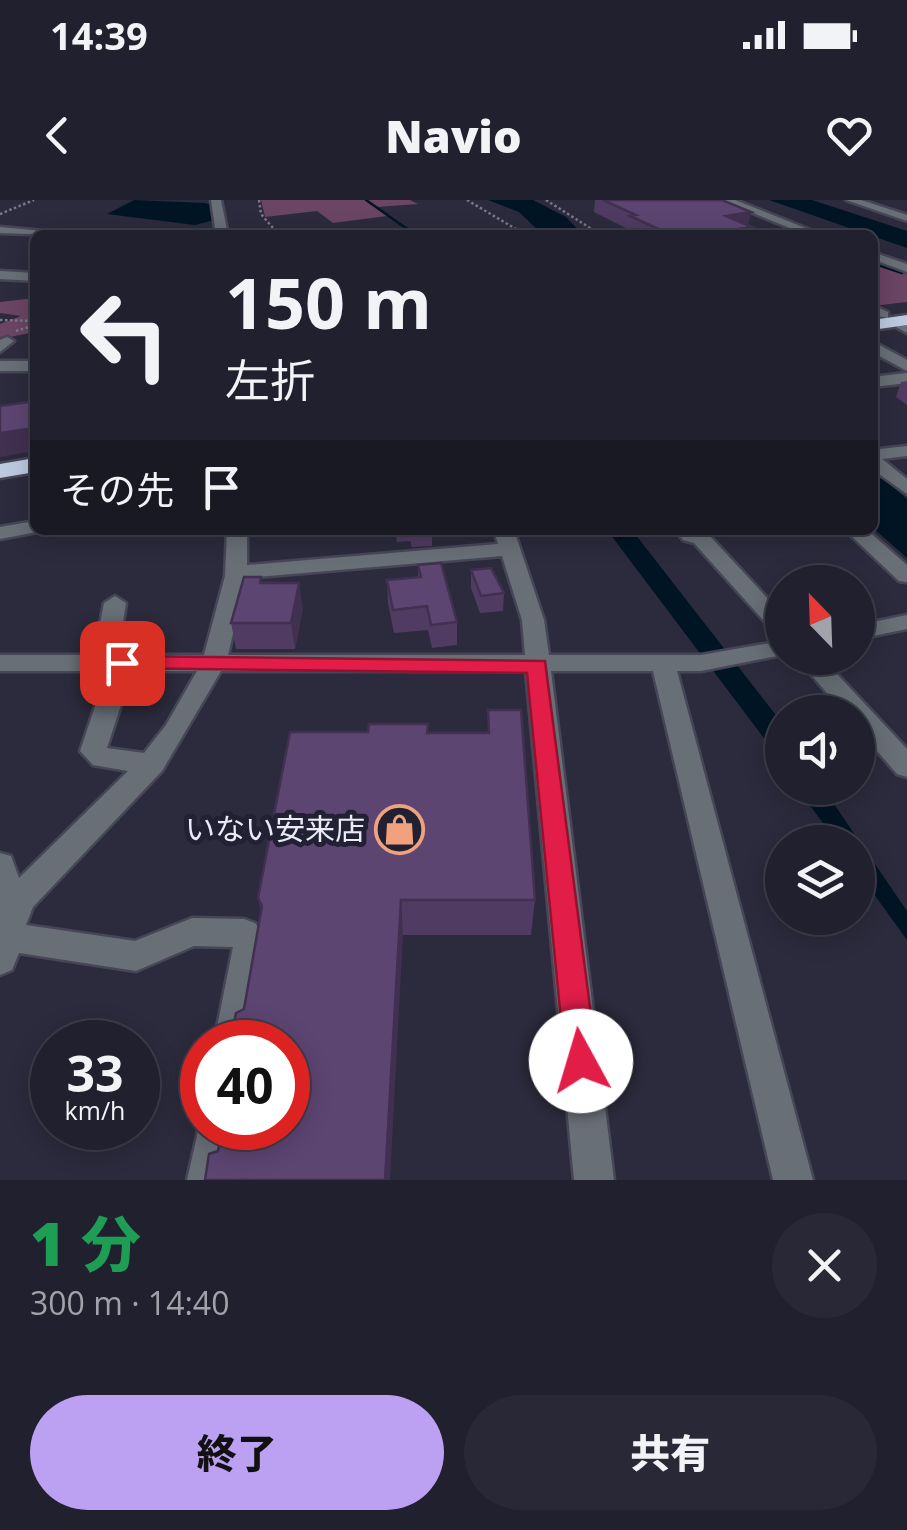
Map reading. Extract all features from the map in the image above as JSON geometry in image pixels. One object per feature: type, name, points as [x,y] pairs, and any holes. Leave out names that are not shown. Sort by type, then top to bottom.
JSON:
[{"type":"highway","points":[[878,317],[906,325]]},
{"type":"highway","points":[[0,470],[30,466]]},
{"type":"street","points":[[216,200],[221,230]]},
{"type":"street","points":[[726,200],[804,230]]},
{"type":"street","points":[[851,200],[907,218]]},
{"type":"street","points":[[0,230],[30,233]]},
{"type":"street","points":[[878,258],[907,271]]},
{"type":"street","points":[[889,276],[907,271]]},
{"type":"street","points":[[0,275],[30,277]]},
{"type":"street","points":[[878,347],[907,364]]},
{"type":"street","points":[[878,359],[907,377]]},
{"type":"street","points":[[0,366],[30,366]]},
{"type":"street","points":[[878,381],[907,377]]},
{"type":"street","points":[[878,456],[907,451]]},
{"type":"street","points":[[878,462],[907,488]]},
{"type":"street","points":[[0,533],[30,528]]},
{"type":"street","points":[[8,935],[36,882],[152,764],[215,664],[238,572],[237,535]]},
{"type":"street","points":[[689,535],[701,538],[765,608]]},
{"type":"street","points":[[861,535],[907,576]]},
{"type":"street","points":[[238,572],[507,540],[533,620],[594,1180]]},
{"type":"street","points":[[115,603],[114,663],[94,751],[102,758],[152,764]]},
{"type":"street","points":[[875,629],[907,622]]},
{"type":"street","points":[[0,662],[538,666],[701,663],[765,651]]},
{"type":"street","points":[[664,663],[793,1180]]},
{"type":"street","points":[[825,675],[907,766]]},
{"type":"street","points":[[0,865],[8,901],[8,935]]},
{"type":"street","points":[[8,935],[136,956],[192,932],[244,933],[250,940],[236,1020]]},
{"type":"street","points":[[207,1180],[212,1150]]},
{"type":"path","points":[[0,214],[34,200]]},
{"type":"path","points":[[258,200],[261,214],[275,230]]},
{"type":"path","points":[[467,200],[518,230]]},
{"type":"path","points":[[546,200],[593,230]]},
{"type":"path","points":[[0,320],[30,323]]},
{"type":"path","points":[[8,339],[30,326]]},
{"type":"shaded area","points":[[261,200],[410,200],[418,204],[376,207],[387,216],[333,223],[317,211],[265,217]]},
{"type":"shaded area","points":[[878,261],[907,271],[907,302],[878,305]]},
{"type":"shaded area","points":[[30,299],[30,333],[0,339],[0,324],[21,316],[0,313],[0,302]]},
{"type":"water","points":[[134,200],[205,203],[212,205],[215,220],[195,225],[107,214]]},
{"type":"water","points":[[488,200],[533,200],[566,217],[578,230],[538,230],[519,212]]},
{"type":"water","points":[[769,200],[812,200],[907,231],[907,248],[878,238],[878,230],[855,230]]},
{"type":"water","points":[[878,474],[907,499],[907,558],[878,532]]},
{"type":"water","points":[[611,535],[636,535],[765,701],[765,739]]},
{"type":"water","points":[[810,805],[835,805],[848,825],[824,825]]},
{"type":"water","points":[[875,864],[907,911],[907,940],[875,896]]},
{"type":"building","points":[[603,200],[722,200],[751,212],[726,216],[752,227],[660,230],[630,216],[636,215]]},
{"type":"building","points":[[30,402],[30,429],[0,433],[0,406]]},
{"type":"building","points":[[441,563],[457,622],[431,625],[427,606],[393,610],[387,580],[421,577],[418,565]]},
{"type":"building","points":[[491,568],[504,593],[481,596],[471,570]]},
{"type":"building","points":[[244,577],[261,577],[260,583],[299,583],[291,623],[231,623]]},
{"type":"building","points":[[488,710],[521,710],[535,900],[401,900],[385,1180],[205,1180],[209,1154],[218,1150],[310,1150],[310,1020],[235,1020],[236,1013],[244,1009],[262,906],[258,898],[290,732],[368,732],[369,724],[428,724],[427,733],[489,733]]},
{"type":"waterway","points":[[366,200],[409,230]]},
{"type":"waterway","points":[[878,265],[902,273]]},
{"type":"place","name":"いない安来店","points":[[400,830]]},
{"type":"route","points":[[122,663],[538,666],[581,1061]]}]
